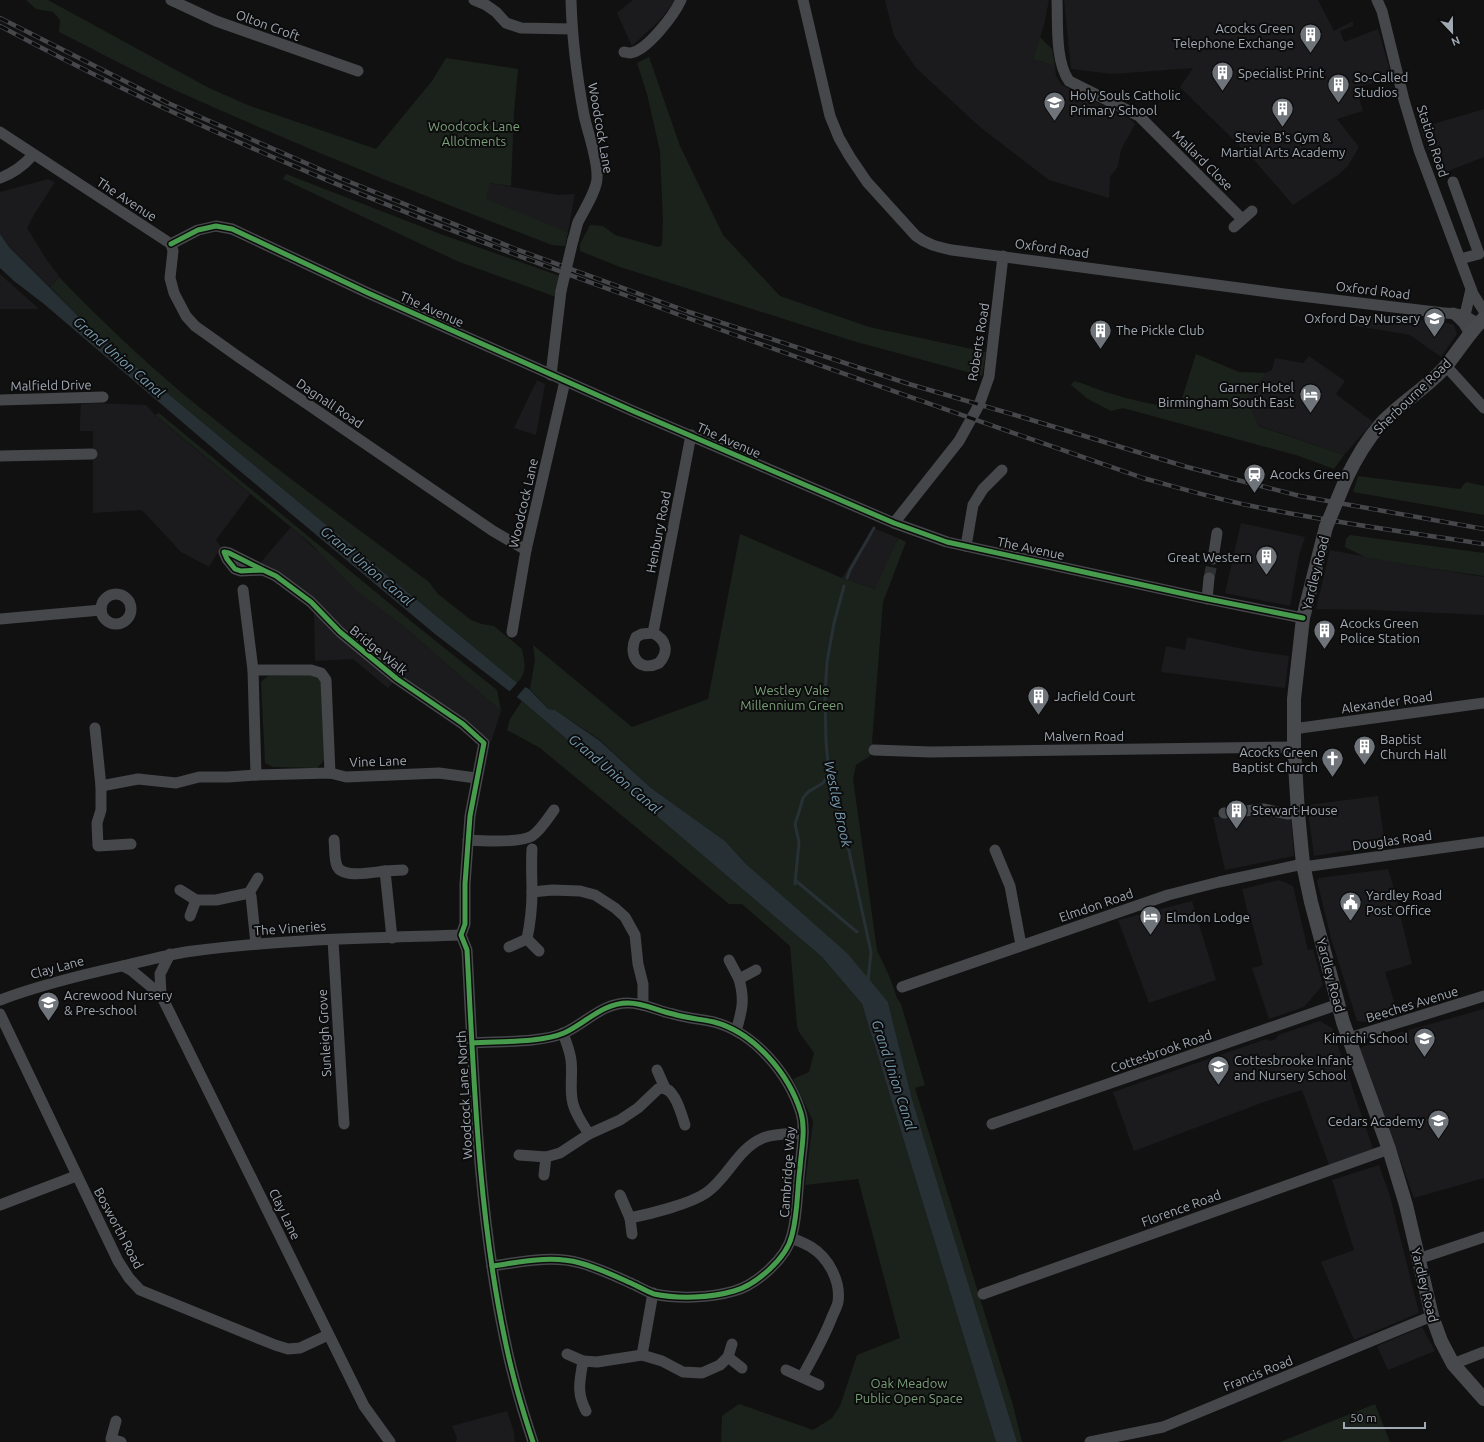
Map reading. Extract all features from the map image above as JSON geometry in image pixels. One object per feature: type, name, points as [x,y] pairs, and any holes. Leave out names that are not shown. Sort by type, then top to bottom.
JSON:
[{"type":"main road","name":"Sherbourne Road","points":[[1326,527],[1355,459],[1380,425],[1446,366],[1481,321]]},
{"type":"main road","name":"Yardley Road","points":[[1326,527],[1303,618],[1294,699],[1294,747],[1303,865],[1349,1038],[1389,1149],[1406,1205],[1432,1316],[1441,1341],[1453,1364],[1484,1399]]},
{"type":"street","name":"Olton Croft","points":[[171,0],[216,21],[358,71]]},
{"type":"street","points":[[474,0],[486,5],[496,12],[506,23],[521,28],[572,29]]},
{"type":"street","name":"Woodcock Lane","points":[[551,374],[562,291],[573,240],[578,224],[589,202],[597,179],[597,169],[574,56],[571,0]]},
{"type":"street","points":[[624,52],[631,53],[644,47],[658,33],[681,0]]},
{"type":"street","name":"Oxford Road","points":[[803,0],[830,116],[850,157],[867,182],[916,236],[925,243],[936,247],[1284,294],[1465,315],[1481,321]]},
{"type":"street","name":"Mallard Close","points":[[1057,0],[1057,34],[1062,68],[1064,75],[1069,81],[1139,116],[1242,219]]},
{"type":"street","name":"Station Road","points":[[1377,0],[1382,11],[1404,100],[1419,150],[1473,294],[1484,311]]},
{"type":"street","name":"The Avenue","points":[[0,132],[171,244],[198,230],[216,226],[232,229],[368,293],[565,381],[894,524],[926,536],[1207,599],[1303,618]]},
{"type":"street","points":[[0,178],[21,167],[34,155]]},
{"type":"street","points":[[1453,182],[1479,254],[1460,260]]},
{"type":"street","points":[[1234,227],[1252,211]]},
{"type":"street","name":"Dagnall Road","points":[[171,244],[173,251],[170,278],[174,293],[186,316],[195,326],[252,367],[496,533],[526,550]]},
{"type":"street","name":"Roberts Road","points":[[894,524],[958,441],[979,405],[989,377],[1003,256]]},
{"type":"street","points":[[1465,315],[1471,288]]},
{"type":"street","points":[[1453,314],[1462,321],[1468,330],[1469,335]]},
{"type":"street","points":[[1446,366],[1484,408]]},
{"type":"street","name":"Woodcock Lane","points":[[512,632],[526,550],[565,381]]},
{"type":"street","name":"Malfield Drive","points":[[0,400],[103,397]]},
{"type":"street","name":"Henbury Road","points":[[653,633],[691,436]]},
{"type":"street","points":[[0,456],[92,454]]},
{"type":"street","points":[[966,546],[973,505],[983,489],[1002,470]]},
{"type":"street","points":[[1213,559],[1217,533]]},
{"type":"street","name":"Bridge Walk","points":[[263,570],[276,576],[311,602],[351,642],[397,679],[463,724],[484,743],[476,778]]},
{"type":"street","points":[[1207,599],[1209,578]]},
{"type":"street","points":[[243,590],[253,670],[256,775]]},
{"type":"street","points":[[0,620],[101,610]]},
{"type":"street","points":[[253,670],[311,670],[321,673],[326,680],[330,773]]},
{"type":"street","name":"Alexander Road","points":[[1294,729],[1484,703]]},
{"type":"street","points":[[95,728],[101,786],[101,810],[97,823],[98,846],[131,844]]},
{"type":"street","name":"Malvern Road","points":[[874,750],[931,752],[1294,747]]},
{"type":"street","name":"Vine Lane","points":[[101,786],[138,779],[176,783],[199,777],[330,773],[346,777],[439,773],[476,778]]},
{"type":"street","points":[[461,935],[465,924],[468,840],[476,778]]},
{"type":"street","points":[[1224,813],[1264,809],[1287,814],[1298,813]]},
{"type":"street","points":[[468,840],[485,842],[513,840],[532,836],[544,824],[554,810]]},
{"type":"street","points":[[334,840],[337,866],[343,872],[350,874],[403,870]]},
{"type":"street","name":"Douglas Road","points":[[1303,865],[1484,842]]},
{"type":"street","points":[[527,939],[531,921],[532,892],[530,866],[532,849]]},
{"type":"street","points":[[995,850],[1010,886],[1021,946]]},
{"type":"street","name":"Elmdon Road","points":[[902,987],[1168,895],[1218,882],[1303,865]]},
{"type":"street","points":[[385,872],[392,938]]},
{"type":"street","points":[[180,890],[196,900],[216,900],[248,893],[258,878]]},
{"type":"street","points":[[532,892],[552,890],[580,891],[595,895],[606,901],[625,917],[635,935],[638,964],[643,984],[643,1005]]},
{"type":"street","points":[[248,893],[251,896],[256,944]]},
{"type":"street","points":[[190,916],[196,900]]},
{"type":"street","name":"The Vineries","points":[[123,966],[170,954],[256,944],[461,935]]},
{"type":"street","name":"Woodcock Lane North","points":[[461,935],[467,950],[479,1164],[492,1266],[505,1340],[531,1441]]},
{"type":"street","points":[[509,947],[527,939]]},
{"type":"street","points":[[527,939],[539,951]]},
{"type":"street","name":"Sunleigh Grove","points":[[333,940],[344,1124]]},
{"type":"street","name":"Clay Lane","points":[[160,995],[160,974],[170,954]]},
{"type":"street","points":[[729,960],[739,979],[743,999],[743,1009],[736,1031]]},
{"type":"street","name":"Clay Lane","points":[[0,1000],[51,982],[123,966],[131,970],[160,995],[364,1406],[390,1442]]},
{"type":"street","points":[[739,979],[756,970]]},
{"type":"street","name":"Beeches Avenue","points":[[1349,1038],[1484,996]]},
{"type":"street","name":"Cambridge Way","points":[[472,1043],[535,1040],[563,1033],[609,1006],[628,1003],[643,1005],[672,1014],[715,1022],[736,1031],[753,1043],[768,1057],[789,1086],[802,1115],[803,1133],[797,1209],[792,1238],[780,1258],[769,1270],[756,1280],[734,1291],[715,1295],[688,1297],[653,1293],[605,1272],[581,1263],[566,1260],[549,1259],[492,1266]]},
{"type":"street","name":"Cottesbrook Road","points":[[992,1124],[1339,1004]]},
{"type":"street","name":"Bosworth Road","points":[[0,1014],[76,1176],[118,1261],[129,1278],[140,1290],[288,1349],[300,1348],[328,1335]]},
{"type":"street","points":[[563,1033],[571,1058],[571,1095],[573,1103],[576,1114],[589,1134]]},
{"type":"street","points":[[657,1070],[664,1088]]},
{"type":"street","points":[[519,1155],[546,1157],[560,1153],[589,1134],[620,1120],[638,1108],[658,1089],[664,1088],[670,1091],[679,1106],[685,1125]]},
{"type":"street","points":[[630,1218],[697,1199],[717,1185],[743,1153],[763,1138],[775,1135],[803,1133]]},
{"type":"street","name":"Florence Road","points":[[983,1294],[1389,1149]]},
{"type":"street","points":[[544,1175],[546,1157]]},
{"type":"street","points":[[0,1204],[76,1176]]},
{"type":"street","points":[[620,1195],[630,1218],[632,1234]]},
{"type":"street","points":[[792,1238],[812,1247],[821,1256],[835,1277],[838,1291],[838,1304],[830,1324],[802,1377]]},
{"type":"street","points":[[1418,1259],[1484,1238]]},
{"type":"street","points":[[642,1355],[653,1293]]},
{"type":"street","name":"Francis Road","points":[[1090,1442],[1163,1427],[1432,1316]]},
{"type":"street","points":[[567,1354],[583,1361],[597,1362],[642,1355],[662,1361],[683,1372],[702,1373],[720,1365],[728,1357],[732,1344]]},
{"type":"street","points":[[1453,1364],[1484,1352]]},
{"type":"street","points":[[728,1357],[742,1368]]},
{"type":"street","points":[[583,1361],[579,1389],[581,1401],[586,1411]]},
{"type":"street","points":[[786,1370],[819,1386]]},
{"type":"street","points":[[116,1421],[111,1439],[121,1442]]},
{"type":"shaded area","points":[[633,0],[676,0],[660,20],[632,46],[617,13]]},
{"type":"shaded area","name":"Holy Souls Catholic Primary School","points":[[885,0],[1049,0],[1044,25],[1033,59],[1055,66],[1056,76],[1062,85],[1130,119],[1135,124],[1121,150],[1118,166],[1110,177],[1109,198],[1049,180],[980,127],[916,68],[894,36]]},
{"type":"shaded area","points":[[1064,0],[1318,0],[1334,31],[1353,21],[1353,26],[1340,31],[1344,42],[1378,29],[1392,77],[1356,88],[1363,111],[1337,119],[1359,147],[1348,166],[1338,175],[1293,205],[1255,161],[1180,87],[1193,68],[1112,74],[1071,69]]},
{"type":"shaded area","points":[[1484,109],[1484,157],[1438,175],[1420,128]]},
{"type":"shaded area","points":[[48,179],[55,182],[27,228],[46,259],[59,276],[50,287],[9,247],[0,234],[0,192]]},
{"type":"shaded area","points":[[490,183],[558,195],[575,194],[568,232],[485,200]]},
{"type":"shaded area","points":[[0,274],[39,309],[0,309]]},
{"type":"shaded area","name":"Oxford Day Nursery","points":[[1371,314],[1448,323],[1454,325],[1457,334],[1441,357],[1410,335],[1344,324],[1344,322],[1370,325]]},
{"type":"shaded area","points":[[1309,356],[1345,381],[1336,394],[1373,422],[1344,455],[1248,422],[1239,372],[1265,373],[1272,370],[1275,358],[1303,363]]},
{"type":"shaded area","points":[[537,380],[545,384],[536,435],[514,428]]},
{"type":"shaded area","points":[[81,404],[146,405],[170,428],[250,494],[216,540],[221,547],[209,567],[181,552],[142,510],[93,513],[93,431],[80,431],[80,421]]},
{"type":"shaded area","points":[[1241,523],[1305,537],[1299,556],[1290,606],[1225,593]]},
{"type":"shaded area","points":[[291,527],[372,601],[402,625],[501,711],[491,742],[479,743],[393,682],[388,688],[353,659],[315,661],[314,613],[298,596],[274,580],[261,562]]},
{"type":"shaded area","points":[[876,529],[898,538],[876,589],[842,578],[859,550]]},
{"type":"shaded area","points":[[1330,550],[1484,577],[1484,615],[1316,609]]},
{"type":"shaded area","points":[[1187,637],[1248,650],[1289,656],[1285,688],[1161,672],[1166,646],[1185,650]]},
{"type":"shaded area","points":[[1378,796],[1385,845],[1314,856],[1307,805]]},
{"type":"shaded area","points":[[1268,815],[1291,817],[1294,856],[1225,870],[1213,817]]},
{"type":"shaded area","points":[[1388,869],[1412,964],[1385,972],[1398,1014],[1366,1022],[1357,1021],[1331,938],[1317,881],[1319,878]]},
{"type":"shaded area","points":[[1279,880],[1293,886],[1308,950],[1313,949],[1323,985],[1304,1007],[1269,1019],[1252,968],[1263,965],[1251,919],[1249,919],[1242,889]]},
{"type":"shaded area","points":[[1192,901],[1216,980],[1149,1003],[1118,920]]},
{"type":"shaded area","points":[[1484,1009],[1484,1178],[1414,1198],[1360,1048],[1398,1033]]},
{"type":"shaded area","name":"Cottesbrooke Infant and Nursery School","points":[[1320,1021],[1332,1028],[1373,1149],[1329,1165],[1302,1090],[1264,1102],[1134,1151],[1113,1092],[1266,1039],[1270,1041],[1276,1039],[1278,1035]]},
{"type":"shaded area","points":[[1379,1165],[1390,1196],[1419,1313],[1354,1340],[1321,1262],[1354,1250],[1332,1180]]},
{"type":"shaded area","points":[[1422,1327],[1435,1351],[1388,1370],[1377,1346]]},
{"type":"shaded area","points":[[507,1411],[514,1432],[515,1442],[456,1442],[457,1438],[452,1426]]},
{"type":"green space","name":"Woodcock Lane Allotments","points":[[26,0],[48,0],[209,88],[250,106],[376,149],[432,81],[446,58],[518,69],[514,112],[511,186],[490,183],[486,199],[568,232],[565,246],[552,245],[414,191],[322,154],[170,88],[59,32],[60,20],[53,12],[36,9]]},
{"type":"green space","points":[[1040,37],[1052,49],[1055,66],[1033,59]]},
{"type":"green space","points":[[649,57],[680,146],[723,235],[780,296],[869,327],[986,352],[982,376],[853,341],[620,267],[580,251],[580,244],[590,225],[603,226],[615,235],[658,247],[662,245],[663,222],[660,151],[647,94],[637,63]]},
{"type":"green space","points":[[286,174],[443,235],[560,276],[556,297],[457,261],[283,179]]},
{"type":"green space","points":[[59,277],[134,351],[212,418],[429,582],[438,594],[471,620],[494,626],[522,649],[524,670],[518,682],[516,682],[91,329],[50,287]]},
{"type":"green space","points":[[1196,354],[1239,372],[1265,373],[1247,398],[1258,426],[1344,455],[1334,469],[1299,456],[1123,408],[1111,411],[1088,399],[1071,385],[1074,381],[1133,400],[1179,408]]},
{"type":"green space","points":[[159,413],[412,622],[497,690],[501,711],[402,625],[356,590],[310,543],[155,415]]},
{"type":"green space","points":[[1358,476],[1460,489],[1466,482],[1484,486],[1484,515],[1353,492]]},
{"type":"green space","name":"Westley Vale Millennium Green","points":[[740,534],[842,578],[875,589],[898,538],[906,542],[883,602],[872,742],[874,750],[870,756],[856,765],[853,779],[877,950],[890,978],[897,998],[901,1004],[925,1085],[915,1088],[1013,1405],[1022,1442],[1017,1442],[945,1208],[912,1099],[888,1002],[792,905],[746,864],[725,841],[651,788],[600,740],[555,710],[548,709],[530,689],[535,660],[533,645],[632,727],[708,699]]},
{"type":"green space","points":[[1350,535],[1484,553],[1484,576],[1365,557],[1345,547],[1346,539]]},
{"type":"green space","points":[[315,675],[321,678],[324,760],[317,768],[273,767],[265,763],[261,682],[268,676]]},
{"type":"green space","name":"Oak Meadow Public Open Space","points":[[522,701],[822,957],[862,1004],[996,1442],[721,1442],[722,1416],[739,1404],[813,1430],[832,1418],[840,1406],[857,1355],[900,1338],[858,1179],[805,1185],[813,1121],[793,1079],[809,1072],[814,1053],[799,1032],[797,1026],[790,946],[742,904],[729,904],[540,748],[507,730],[510,719]]},
{"type":"green space","points":[[1375,1404],[1390,1442],[1280,1442]]},
{"type":"water","name":"Grand Union Canal","points":[[0,234],[9,247],[91,329],[516,682],[529,689],[548,709],[555,710],[600,741],[651,788],[725,841],[746,864],[847,953],[888,1002],[912,1099],[1017,1442],[996,1442],[862,1004],[822,957],[522,701],[435,634],[229,462],[44,304],[14,281],[0,268]]},
{"type":"pier","points":[[519,681],[527,685],[515,699],[508,693]]},
{"type":"waterway","name":"Westley Brook","points":[[847,578],[874,528]]},
{"type":"waterway","name":"Westley Brook","points":[[844,586],[834,623],[827,662],[825,695],[826,741],[829,774],[849,851],[871,952],[868,981]]},
{"type":"waterway","points":[[795,884],[799,842],[795,824],[803,798],[808,792],[823,783],[829,774]]},
{"type":"waterway","points":[[795,880],[857,932]]},
{"type":"tunnel","points":[[1209,578],[1213,559]]},
{"type":"railway","points":[[0,18],[168,103],[340,178],[513,248],[689,312],[909,384],[1187,467],[1300,496],[1484,529]]},
{"type":"railway","points":[[0,26],[154,104],[233,140],[393,207],[555,269],[889,390],[1143,478],[1211,497],[1310,517],[1484,544]]},
{"type":"cycle path","points":[[171,244],[198,230],[216,226],[232,229],[368,293],[633,411],[894,523],[947,542],[1198,597],[1303,618]]},
{"type":"cycle path","points":[[263,570],[224,552],[227,559],[235,569],[241,571],[263,570],[276,576],[311,602],[340,632],[397,679],[463,724],[484,743],[470,816],[465,884],[465,924],[461,935],[467,950],[478,1146],[489,1243],[496,1292],[508,1353],[533,1442]]},
{"type":"cycle path","points":[[472,1043],[531,1040],[554,1036],[572,1029],[594,1014],[610,1006],[628,1003],[640,1004],[683,1017],[714,1022],[729,1027],[743,1035],[768,1057],[788,1084],[801,1113],[803,1126],[803,1140],[794,1227],[789,1244],[784,1253],[761,1277],[743,1288],[715,1295],[673,1297],[654,1294],[601,1270],[569,1261],[547,1259],[492,1266]]},
{"type":"place","name":"Acocks Green Telephone Exchange","points":[[1310,54]]},
{"type":"place","name":"Specialist Print","points":[[1223,92]]},
{"type":"place","name":"So-Called Studios","points":[[1339,104]]},
{"type":"place","name":"Holy Souls Catholic Primary School","points":[[1054,122]]},
{"type":"place","name":"Stevie B's Gym & Martial Arts Academy","points":[[1283,128]]},
{"type":"place","name":"Oxford Day Nursery","points":[[1435,338]]},
{"type":"place","name":"The Pickle Club","points":[[1100,350]]},
{"type":"place","name":"Garner Hotel Birmingham South East","points":[[1310,414]]},
{"type":"place","name":"Acocks Green","points":[[1255,494]]},
{"type":"place","name":"Great Western","points":[[1267,576]]},
{"type":"place","name":"Acocks Green Police Station","points":[[1324,650]]},
{"type":"place","name":"Jacfield Court","points":[[1038,716]]},
{"type":"place","name":"Baptist Church Hall","points":[[1365,766]]},
{"type":"place","name":"Acocks Green Baptist Church","points":[[1333,778]]},
{"type":"place","name":"Stewart House","points":[[1237,830]]},
{"type":"place","name":"Yardley Road Post Office","points":[[1350,922]]},
{"type":"place","name":"Elmdon Lodge","points":[[1151,936]]},
{"type":"place","name":"Acrewood Nursery & Pre-school","points":[[48,1022]]},
{"type":"place","name":"Kimichi School","points":[[1424,1058]]},
{"type":"place","name":"Cottesbrooke Infant and Nursery School","points":[[1219,1086]]},
{"type":"place","name":"Cedars Academy","points":[[1439,1140]]}]
